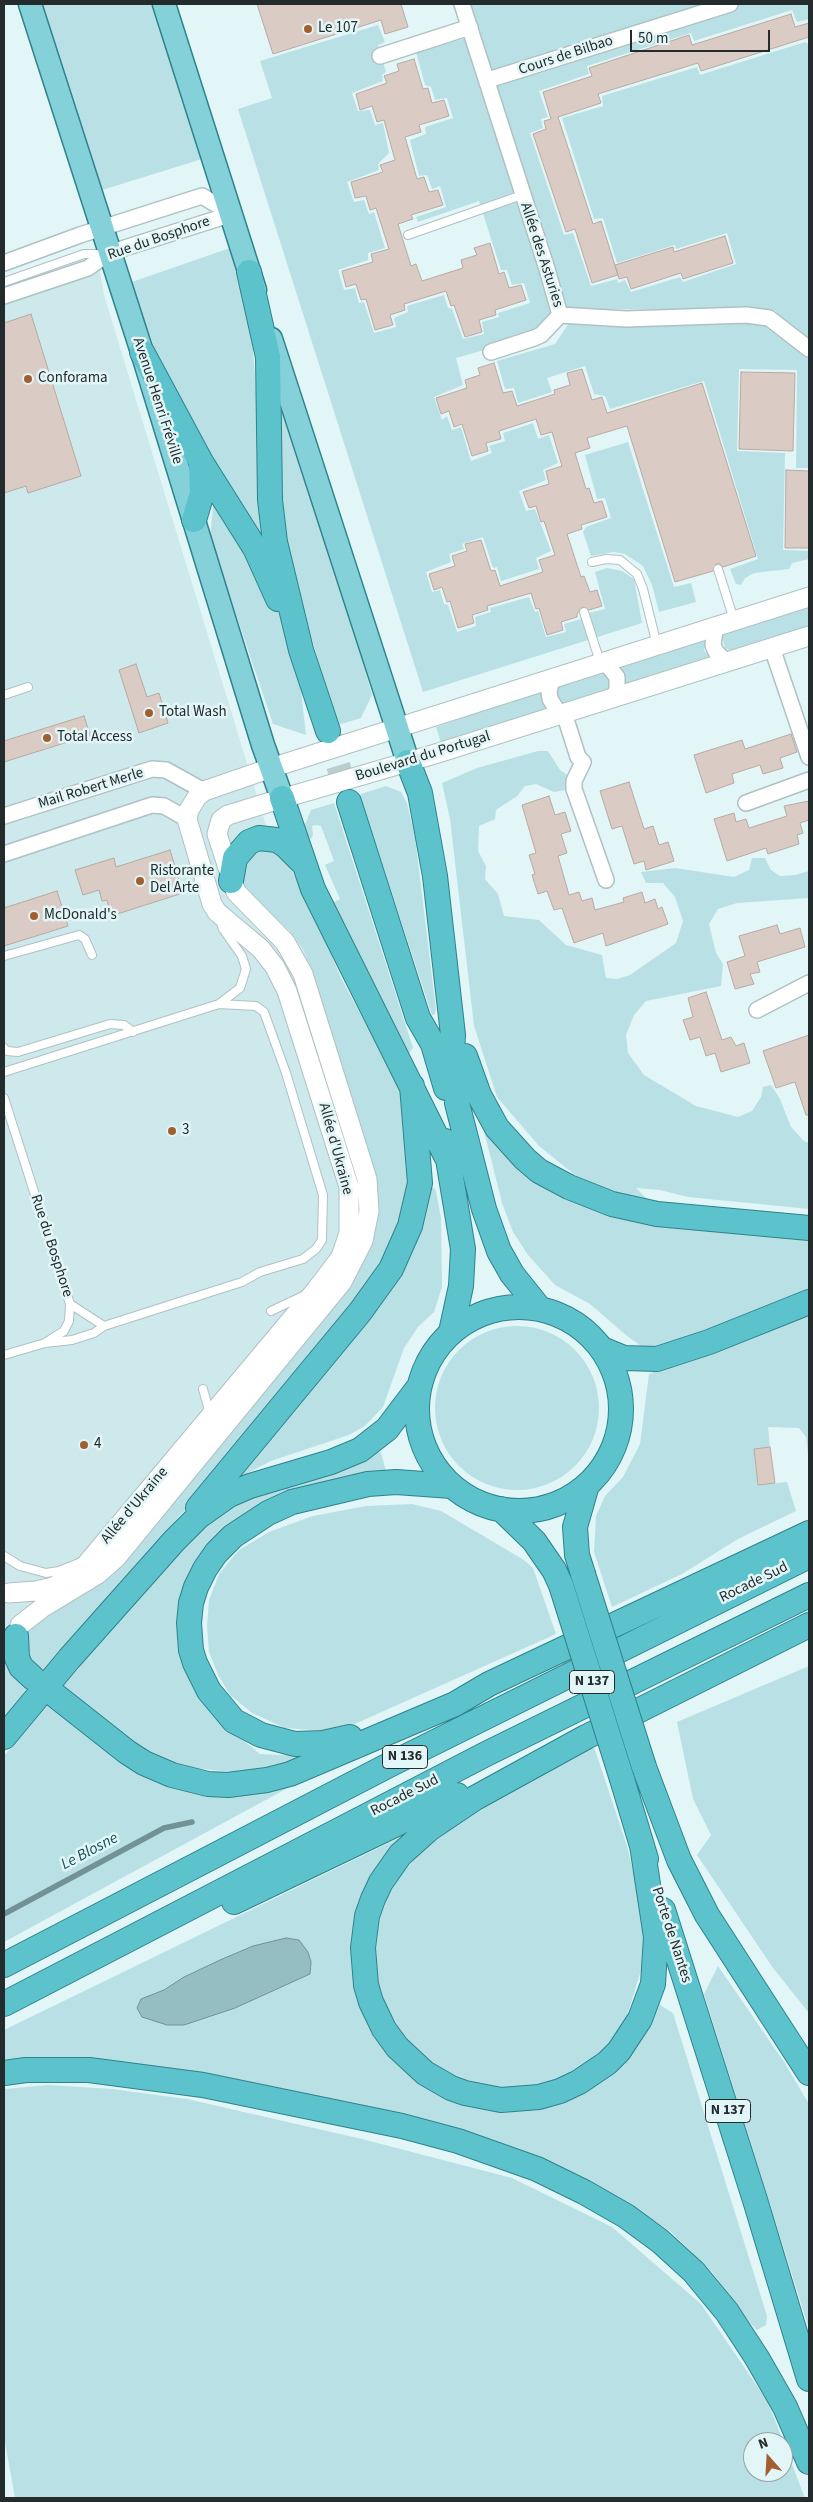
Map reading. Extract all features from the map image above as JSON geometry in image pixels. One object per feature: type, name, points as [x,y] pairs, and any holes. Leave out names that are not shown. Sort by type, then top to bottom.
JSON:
[{"type":"highway","points":[[249,272],[268,357],[270,500],[275,542],[301,650],[328,731]]},
{"type":"highway","points":[[142,352],[201,462],[255,548],[301,650]]},
{"type":"highway","points":[[194,520],[202,493],[201,462]]},
{"type":"highway","points":[[408,762],[420,793],[435,876],[453,1035],[452,1051],[459,1086],[457,1103],[484,1209],[499,1251],[512,1274],[540,1309]]},
{"type":"highway","points":[[282,798],[313,889],[412,1086],[435,1138],[446,1156]]},
{"type":"highway","points":[[349,802],[418,1018],[433,1044],[446,1090],[457,1103]]},
{"type":"highway","points":[[231,881],[234,858],[249,842],[259,838],[277,840],[303,863]]},
{"type":"highway","points":[[418,1018],[420,1048],[444,1136],[446,1156],[461,1229],[463,1257],[462,1286],[451,1332]]},
{"type":"highway","points":[[453,1035],[463,1048],[479,1095],[497,1128],[525,1159],[539,1171],[569,1187],[612,1204],[657,1214],[809,1228]]},
{"type":"highway","points":[[174,1541],[202,1503],[360,1312],[390,1268],[410,1226],[420,1183],[412,1086]]},
{"type":"highway","points":[[602,1349],[624,1358],[657,1359],[709,1342],[809,1302]]},
{"type":"highway","points":[[4,1738],[69,1659],[174,1541],[198,1517],[229,1496],[250,1486],[331,1462],[360,1450],[387,1429],[418,1388],[430,1358],[451,1332],[475,1317],[502,1308],[521,1306],[540,1309],[575,1323],[602,1349],[616,1379],[621,1411],[617,1436],[608,1459],[587,1485],[575,1494],[547,1507],[532,1510],[501,1509],[475,1501],[452,1486],[432,1463],[425,1449],[417,1419],[418,1388]]},
{"type":"highway","points":[[452,1486],[396,1482],[348,1488],[292,1502],[249,1524],[216,1553],[204,1569],[191,1603],[189,1623],[192,1650],[195,1663],[209,1691],[234,1721],[261,1736],[295,1744],[323,1743],[348,1738],[452,1694],[489,1684]]},
{"type":"highway","name":"N 137","points":[[587,1485],[575,1527],[577,1555],[645,1772],[679,1860],[707,1914],[809,2072]]},
{"type":"highway","name":"Porte de Nantes","points":[[501,1509],[534,1540],[554,1570],[561,1585],[642,1845],[707,2044],[809,2379]]},
{"type":"highway","points":[[56,1696],[144,1764],[189,1780],[228,1785],[268,1780],[290,1774],[455,1704],[489,1684],[809,1533]]},
{"type":"highway","name":"Rocade Sud","points":[[4,1965],[389,1764],[809,1556]]},
{"type":"highway","name":"Rocade Sud","points":[[4,2004],[486,1754],[809,1595]]},
{"type":"highway","points":[[642,1845],[656,1937],[653,1984],[640,2019],[624,2044],[607,2063],[579,2082],[560,2090],[539,2097],[500,2100],[465,2093],[452,2088],[425,2073],[397,2047],[384,2029],[371,2002],[364,1967],[363,1948],[367,1916],[381,1882],[395,1861],[414,1842],[449,1814],[586,1737],[809,1625]]},
{"type":"highway","points":[[13,1636],[17,1658],[21,1667],[33,1678]]},
{"type":"highway","points":[[201,1902],[221,1908],[499,1775],[586,1737]]},
{"type":"highway","points":[[645,1772],[698,1880],[809,2044]]},
{"type":"highway","points":[[4,2073],[26,2070],[89,2070],[203,2085],[383,2122],[458,2140],[553,2176],[626,2216],[660,2241],[694,2272],[727,2312],[757,2358],[785,2407],[809,2462]]},
{"type":"main road","name":"Avenue Henri Fréville","points":[[30,4],[282,798]]},
{"type":"main road","points":[[164,4],[408,762]]},
{"type":"street","name":"Allée des Asturies","points":[[462,4],[488,80],[522,195],[548,269],[560,315],[626,319],[746,315],[769,318],[809,349]]},
{"type":"street","name":"Cours de Bilbao","points":[[488,80],[730,4]]},
{"type":"street","points":[[380,56],[470,27]]},
{"type":"street","name":"Rue du Bosphore","points":[[4,263],[101,228],[202,196],[232,214]]},
{"type":"street","name":"Rue du Bosphore","points":[[4,296],[88,268],[109,254],[232,214]]},
{"type":"street","points":[[491,352],[524,343],[541,335],[560,315]]},
{"type":"street","points":[[4,854],[152,805],[164,806],[186,818],[192,803],[204,791],[809,596]]},
{"type":"street","points":[[727,623],[715,631],[713,645],[716,652],[727,662]]},
{"type":"street","name":"Boulevard du Portugal","points":[[282,798],[408,762],[809,636]]},
{"type":"street","points":[[772,648],[809,756]]},
{"type":"street","points":[[600,663],[608,666],[617,677],[617,690],[612,698]]},
{"type":"street","points":[[552,679],[548,692],[550,699],[557,710],[564,713],[578,757],[583,762],[574,781],[574,789],[606,880]]},
{"type":"street","name":"Mail Robert Merle","points":[[4,816],[152,770],[166,770],[204,791]]},
{"type":"street","points":[[746,803],[809,780]]},
{"type":"street","name":"Allée d'Ukraine","points":[[13,1636],[42,1608],[98,1574],[116,1558],[342,1282],[363,1241],[369,1211],[367,1180],[303,974],[285,942],[242,900],[231,881],[217,834],[221,820],[228,816],[282,798]]},
{"type":"street","name":"Allée d'Ukraine","points":[[6,1591],[36,1591],[53,1587],[73,1576],[92,1557],[316,1290],[341,1257],[349,1233],[349,1187],[283,979],[261,949],[217,912],[212,904],[186,818]]},
{"type":"street","points":[[757,1010],[809,983]]},
{"type":"street","name":"Allée d'Ukraine","points":[[6,1591],[18,1608],[13,1636]]},
{"type":"lane","points":[[408,235],[522,195]]},
{"type":"lane","points":[[4,282],[84,254],[109,254]]},
{"type":"lane","points":[[592,562],[606,559],[620,560],[637,574],[643,589],[657,645]]},
{"type":"lane","points":[[718,569],[727,623]]},
{"type":"lane","points":[[584,612],[600,663]]},
{"type":"lane","points":[[4,695],[28,687]]},
{"type":"lane","points":[[217,912],[223,929],[242,956],[246,968],[240,988],[219,1004]]},
{"type":"lane","points":[[4,956],[79,934],[85,939],[92,955]]},
{"type":"lane","points":[[4,1072],[219,1004],[249,1004],[260,1008],[264,1012],[286,1073],[320,1184],[324,1205],[322,1240],[316,1250],[303,1259],[260,1272],[242,1282],[104,1326],[94,1333],[72,1340],[46,1343]]},
{"type":"lane","points":[[4,1048],[7,1051],[18,1052],[110,1024],[124,1026],[133,1032]]},
{"type":"lane","name":"Rue du Bosphore","points":[[4,1098],[70,1304],[67,1326],[64,1331],[46,1343],[4,1355]]},
{"type":"lane","points":[[271,1311],[316,1290]]},
{"type":"lane","points":[[70,1304],[104,1326]]},
{"type":"lane","points":[[203,1390],[211,1416]]},
{"type":"lane","points":[[4,1556],[20,1566],[46,1572],[59,1571],[92,1557]]},
{"type":"shaded area","points":[[40,4],[153,4],[202,159],[99,191]]},
{"type":"shaded area","points":[[453,4],[809,4],[809,19],[797,22],[792,10],[694,41],[691,33],[587,66],[589,74],[539,91],[548,117],[541,119],[543,128],[530,133],[564,235],[573,233],[591,286],[617,279],[618,283],[625,280],[631,292],[680,277],[683,282],[736,264],[727,233],[676,249],[675,245],[617,263],[603,218],[594,219],[562,118],[603,106],[602,96],[697,67],[700,75],[805,42],[809,44],[809,343],[774,310],[564,309],[477,33],[457,16]]},
{"type":"shaded area","points":[[378,25],[385,42],[378,45],[386,72],[382,75],[383,81],[352,93],[358,111],[370,110],[375,125],[383,123],[389,153],[378,164],[379,170],[347,182],[354,202],[364,200],[369,214],[374,212],[385,248],[368,253],[368,260],[338,270],[344,290],[355,288],[359,303],[364,302],[374,333],[396,327],[394,318],[408,312],[407,306],[444,295],[448,308],[452,309],[463,339],[484,334],[482,322],[499,317],[498,313],[530,303],[524,283],[512,285],[507,270],[501,270],[479,201],[418,222],[416,217],[446,207],[440,186],[432,189],[427,175],[419,176],[410,140],[426,134],[425,127],[453,118],[447,98],[435,100],[431,87],[425,85],[416,52],[467,38],[554,311],[530,337],[456,358],[463,385],[434,397],[442,420],[447,416],[452,430],[461,427],[471,461],[492,453],[489,446],[505,441],[503,433],[533,423],[538,439],[549,435],[558,463],[543,470],[546,480],[519,491],[526,511],[535,509],[551,551],[536,558],[539,569],[501,581],[497,567],[493,568],[483,537],[462,544],[464,549],[449,554],[451,562],[426,572],[432,592],[440,590],[444,604],[448,605],[457,632],[476,626],[475,617],[491,612],[490,608],[529,597],[535,612],[538,611],[546,637],[566,632],[564,624],[581,619],[580,615],[605,609],[595,572],[607,568],[622,571],[634,579],[642,623],[423,692],[238,109],[272,98],[260,61]]},
{"type":"shaded area","points":[[230,248],[252,338],[269,559],[171,390],[129,283]]},
{"type":"shaded area","points":[[98,262],[104,295],[304,950],[375,1173],[378,1195],[377,1215],[277,1372],[113,1575],[30,1628],[4,1658],[4,295]]},
{"type":"shaded area","points":[[768,322],[809,354],[809,468],[796,468],[797,370],[739,369],[737,451],[785,453],[783,550],[809,551],[809,559],[792,563],[789,569],[754,573],[745,578],[741,585],[736,584],[730,569],[758,559],[704,381],[610,409],[605,396],[594,394],[585,366],[547,378],[552,392],[518,403],[514,388],[505,389],[497,361],[555,344],[569,323]]},
{"type":"shaded area","points":[[275,377],[341,583],[372,695],[361,718],[338,725],[292,574],[277,499]]},
{"type":"shaded area","points":[[628,442],[674,587],[691,583],[696,602],[659,612],[652,585],[643,566],[625,554],[614,552],[591,556],[583,532],[586,527],[611,518],[605,498],[597,499],[585,455]]},
{"type":"shaded area","points":[[214,496],[270,589],[298,664],[306,735],[273,724],[210,537]]},
{"type":"shaded area","points":[[809,602],[809,627],[733,651],[725,648],[722,637],[726,630]]},
{"type":"shaded area","points":[[704,636],[704,650],[712,661],[624,690],[625,676],[616,664]]},
{"type":"shaded area","points":[[600,669],[611,676],[611,690],[565,705],[559,702],[556,695],[557,688],[561,682]]},
{"type":"shaded area","points":[[544,689],[551,713],[441,743],[436,727]]},
{"type":"shaded area","points":[[538,751],[548,751],[560,770],[569,776],[566,790],[554,792],[536,784],[525,786],[517,796],[496,810],[495,819],[479,826],[478,851],[486,866],[485,879],[498,894],[504,916],[539,920],[566,945],[602,955],[606,978],[617,979],[630,975],[676,943],[683,921],[675,897],[663,883],[646,883],[641,872],[675,868],[734,877],[749,870],[752,858],[765,858],[771,870],[780,876],[795,875],[809,871],[809,898],[737,903],[718,909],[709,924],[716,953],[723,964],[721,986],[646,1001],[634,1015],[626,1035],[628,1053],[644,1075],[696,1106],[738,1117],[752,1111],[761,1097],[763,1087],[771,1085],[780,1099],[791,1127],[804,1141],[809,1143],[809,1209],[688,1197],[660,1190],[636,1188],[650,1202],[586,1184],[539,1146],[497,1097],[474,1026],[450,819],[442,783],[477,768]]},
{"type":"shaded area","points":[[386,786],[401,792],[407,803],[415,837],[436,1010],[434,1015],[432,1015],[360,797],[361,794]]},
{"type":"shaded area","points":[[334,803],[413,1048],[409,1053],[406,1052],[332,903],[340,899],[325,865],[334,861],[321,826],[312,826],[313,835],[311,839],[307,836],[305,824],[311,810]]},
{"type":"shaded area","points":[[271,849],[286,859],[320,928],[341,978],[404,1094],[413,1162],[391,1256],[205,1487],[41,1674],[28,1664],[23,1639],[30,1628],[113,1575],[345,1288],[377,1215],[378,1195],[375,1173],[304,950],[289,930],[250,895],[242,883],[244,864],[259,851]]},
{"type":"shaded area","points":[[481,1119],[563,1195],[809,1237],[809,1290],[661,1347],[644,1348],[590,1304],[555,1285],[528,1255],[513,1232],[502,1203]]},
{"type":"shaded area","points":[[430,1187],[436,1191],[441,1218],[442,1287],[434,1312],[418,1327],[404,1348],[383,1407],[365,1426],[349,1435],[271,1461],[234,1480],[294,1401]]},
{"type":"shaded area","points":[[809,1313],[809,1463],[806,1437],[799,1428],[768,1427],[770,1447],[754,1450],[758,1485],[787,1482],[796,1511],[738,1539],[682,1574],[612,1607],[594,1552],[596,1516],[605,1496],[623,1477],[640,1444],[649,1374]]},
{"type":"shaded area","points":[[525,1326],[541,1329],[556,1335],[581,1356],[590,1369],[596,1384],[599,1408],[598,1424],[590,1447],[569,1472],[556,1481],[541,1487],[509,1490],[493,1487],[471,1477],[448,1454],[436,1424],[435,1400],[438,1384],[448,1362],[471,1339],[501,1327]]},
{"type":"shaded area","points":[[375,1450],[381,1453],[386,1471],[310,1485],[270,1501],[209,1547],[181,1656],[191,1681],[212,1715],[260,1754],[309,1756],[249,1774],[195,1768],[156,1758],[59,1690],[194,1536],[222,1512],[250,1495]]},
{"type":"shaded area","points":[[412,1504],[441,1511],[524,1560],[533,1568],[556,1634],[357,1723],[325,1731],[285,1728],[252,1713],[230,1695],[218,1675],[209,1652],[207,1626],[209,1600],[219,1574],[239,1550],[269,1532],[313,1516],[366,1506]]},
{"type":"shaded area","points":[[9,1655],[31,1683],[4,1720],[4,1658]]},
{"type":"shaded area","points":[[809,1666],[809,2013],[773,1968],[697,1855],[711,1835],[693,1799],[677,1722]]},
{"type":"shaded area","points":[[51,1701],[144,1773],[297,1783],[4,1942],[4,1756]]},
{"type":"shaded area","points":[[594,1747],[627,1846],[642,1910],[644,1939],[642,1967],[626,2019],[610,2044],[588,2064],[560,2078],[531,2087],[504,2088],[481,2085],[459,2078],[439,2068],[419,2053],[403,2035],[383,2000],[377,1979],[376,1949],[379,1921],[387,1899],[398,1878],[420,1853],[452,1827],[520,1785]]},
{"type":"shaded area","points":[[407,1834],[355,1949],[413,2076],[548,2105],[657,2003],[673,2013],[767,2316],[766,2325],[757,2330],[712,2272],[670,2231],[610,2193],[545,2160],[454,2128],[376,2108],[155,2066],[85,2059],[40,2058],[4,2060],[4,2030]]},
{"type":"shaded area","points":[[286,1938],[299,1940],[308,1952],[311,1962],[310,1974],[235,2008],[184,2025],[167,2025],[142,2017],[137,2008],[141,1999],[164,1990],[184,1977],[220,1960],[253,1946]]},
{"type":"shaded area","points":[[718,1966],[784,2062],[809,2104],[809,2329],[704,1994]]},
{"type":"shaded area","points":[[48,2085],[112,2089],[187,2099],[362,2139],[512,2178],[612,2227],[701,2304],[768,2402],[780,2432],[743,2432],[743,2482],[793,2482],[793,2467],[805,2498],[15,2498],[4,2437],[4,2089]]},
{"type":"building","name":"Le 107","points":[[257,4],[401,4],[408,27],[385,34],[381,20],[273,54]]},
{"type":"building","points":[[791,14],[795,27],[809,23],[809,37],[701,71],[698,63],[598,94],[601,103],[558,117],[593,224],[601,221],[618,275],[592,283],[575,229],[566,232],[533,134],[546,129],[544,121],[551,119],[543,92],[592,76],[589,68],[689,35],[692,45]]},
{"type":"building","points":[[414,59],[423,89],[428,88],[432,103],[444,100],[449,116],[419,125],[421,132],[405,137],[417,179],[424,177],[429,192],[438,190],[443,205],[411,215],[413,219],[398,224],[411,266],[416,264],[422,281],[463,268],[461,260],[477,255],[474,248],[490,243],[499,274],[504,272],[509,288],[521,285],[526,300],[495,310],[496,315],[479,320],[482,332],[465,337],[454,305],[451,306],[446,291],[404,304],[405,310],[390,315],[393,325],[375,330],[366,299],[361,300],[356,284],[346,287],[342,271],[373,262],[371,254],[389,249],[376,208],[370,210],[366,196],[355,198],[351,182],[383,172],[380,165],[395,160],[384,120],[377,122],[372,106],[360,110],[356,94],[387,83],[384,76],[399,71],[397,64]]},
{"type":"building","points":[[725,236],[733,263],[683,279],[681,273],[631,289],[627,277],[619,279],[615,265],[673,247],[674,252]]},
{"type":"building","name":"Conforama","points":[[31,314],[81,476],[28,493],[26,486],[4,493],[4,323]]},
{"type":"building","points":[[494,363],[503,393],[512,391],[517,406],[555,394],[554,390],[570,385],[567,373],[582,369],[592,400],[602,397],[607,413],[702,383],[756,556],[723,567],[720,564],[716,564],[713,571],[675,582],[627,426],[587,438],[590,448],[575,453],[586,489],[589,488],[594,503],[602,501],[607,517],[581,525],[582,529],[567,534],[581,577],[584,576],[590,592],[597,590],[602,606],[589,610],[582,607],[577,617],[561,622],[563,630],[547,635],[539,608],[536,609],[531,593],[487,606],[488,610],[472,615],[474,623],[458,628],[450,601],[447,602],[442,587],[434,590],[429,574],[455,566],[452,556],[467,551],[465,544],[481,540],[491,571],[495,570],[500,586],[543,572],[539,560],[555,555],[544,521],[541,522],[536,506],[529,508],[523,492],[549,484],[546,471],[562,466],[552,432],[541,435],[536,419],[499,431],[501,439],[486,443],[488,451],[472,456],[462,424],[454,427],[449,411],[441,414],[436,398],[467,388],[465,380],[480,375],[478,368]]},
{"type":"building","points":[[741,372],[795,373],[793,451],[739,449]]},
{"type":"building","points":[[786,470],[809,471],[809,548],[785,548]]},
{"type":"building","name":"Total Wash","points":[[136,664],[147,697],[159,693],[168,723],[139,733],[119,670]]},
{"type":"building","name":"Total Access","points":[[84,716],[90,735],[4,762],[4,741]]},
{"type":"building","points":[[791,734],[797,752],[780,758],[783,768],[763,774],[760,765],[732,774],[734,783],[706,793],[694,755],[742,740],[745,749]]},
{"type":"building","points":[[629,782],[644,829],[653,826],[659,845],[668,842],[674,861],[646,870],[644,861],[634,864],[622,826],[612,829],[600,791]]},
{"type":"building","points":[[549,796],[555,815],[565,812],[571,831],[561,834],[567,853],[558,856],[569,895],[579,892],[582,901],[592,898],[595,910],[624,902],[623,898],[642,892],[645,903],[655,899],[658,909],[662,907],[668,924],[606,946],[603,933],[574,943],[562,908],[554,910],[547,891],[538,894],[532,875],[535,874],[529,855],[536,853],[522,805]]},
{"type":"building","points":[[809,801],[809,820],[800,823],[803,833],[797,835],[799,844],[768,854],[766,848],[727,861],[714,819],[734,813],[736,822],[746,819],[749,828],[787,816],[784,806]]},
{"type":"building","name":"Ristorante Del Arte","points":[[170,850],[183,893],[111,916],[107,900],[102,901],[99,890],[83,895],[75,870],[114,858],[116,867]]},
{"type":"building","name":"McDonald's","points":[[57,891],[68,926],[4,946],[4,908]]},
{"type":"building","points":[[777,925],[780,934],[800,928],[805,947],[757,962],[760,972],[750,974],[754,984],[735,989],[727,962],[745,956],[739,936]]},
{"type":"building","points":[[706,992],[722,1040],[731,1037],[736,1046],[744,1043],[750,1063],[721,1072],[715,1053],[706,1056],[700,1037],[690,1040],[683,1020],[693,1017],[688,998]]},
{"type":"building","points":[[809,1035],[809,1115],[806,1115],[795,1082],[776,1088],[763,1051]]},
{"type":"building","points":[[770,1447],[775,1483],[758,1485],[754,1449]]},
{"type":"waterway","name":"Le Blosne","points":[[4,1914],[164,1828],[192,1822]]},
{"type":"tunnel","points":[[328,731],[349,802]]},
{"type":"place","name":"Le 107","points":[[308,29]]},
{"type":"place","name":"Conforama","points":[[28,379]]},
{"type":"place","name":"Total Wash","points":[[149,713]]},
{"type":"place","name":"Total Access","points":[[47,738]]},
{"type":"place","name":"Ristorante Del Arte","points":[[140,881]]},
{"type":"place","name":"McDonald's","points":[[34,916]]},
{"type":"place","name":"3","points":[[172,1131]]},
{"type":"place","name":"4","points":[[84,1445]]}]
